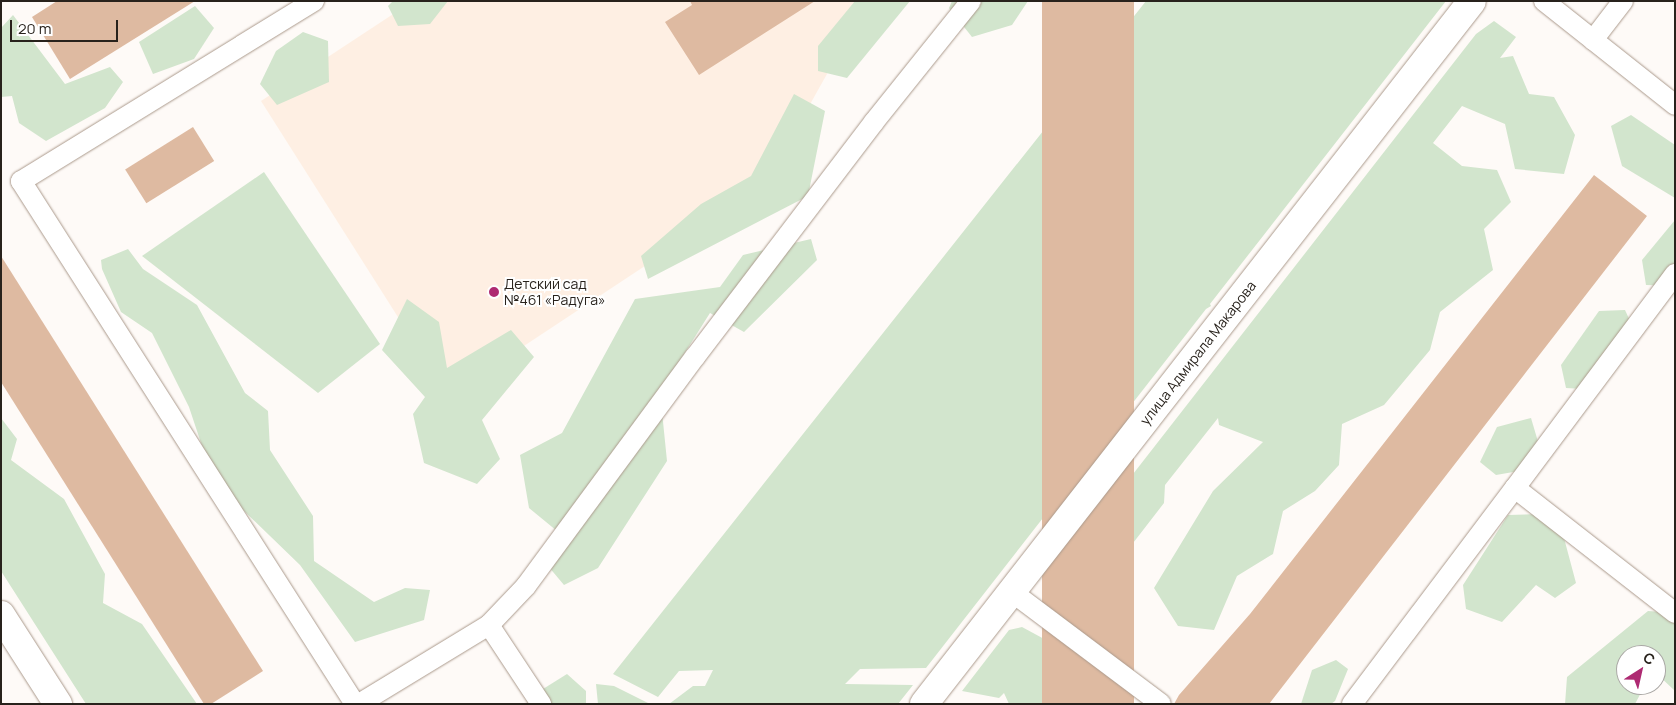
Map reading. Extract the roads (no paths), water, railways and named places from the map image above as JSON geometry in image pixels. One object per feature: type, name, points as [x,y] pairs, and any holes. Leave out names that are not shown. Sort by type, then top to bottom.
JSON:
[{"type":"street","name":"улица Адмирала Макарова","points":[[924,704],[1472,1]]},
{"type":"street","points":[[1,615],[58,704]]},
{"type":"lane","points":[[314,1],[21,181],[355,704]]},
{"type":"lane","points":[[359,704],[489,625],[526,586],[695,356],[874,122],[971,1]]},
{"type":"lane","points":[[1544,1],[1675,104]]},
{"type":"lane","points":[[1593,40],[1623,1]]},
{"type":"lane","points":[[1352,704],[1675,274]]},
{"type":"lane","points":[[1515,488],[1675,613]]},
{"type":"lane","points":[[1012,592],[1161,704]]},
{"type":"lane","points":[[489,625],[541,704]]},
{"type":"place","name":"Детский сад №461 «Радуга»","points":[[494,292]]}]
